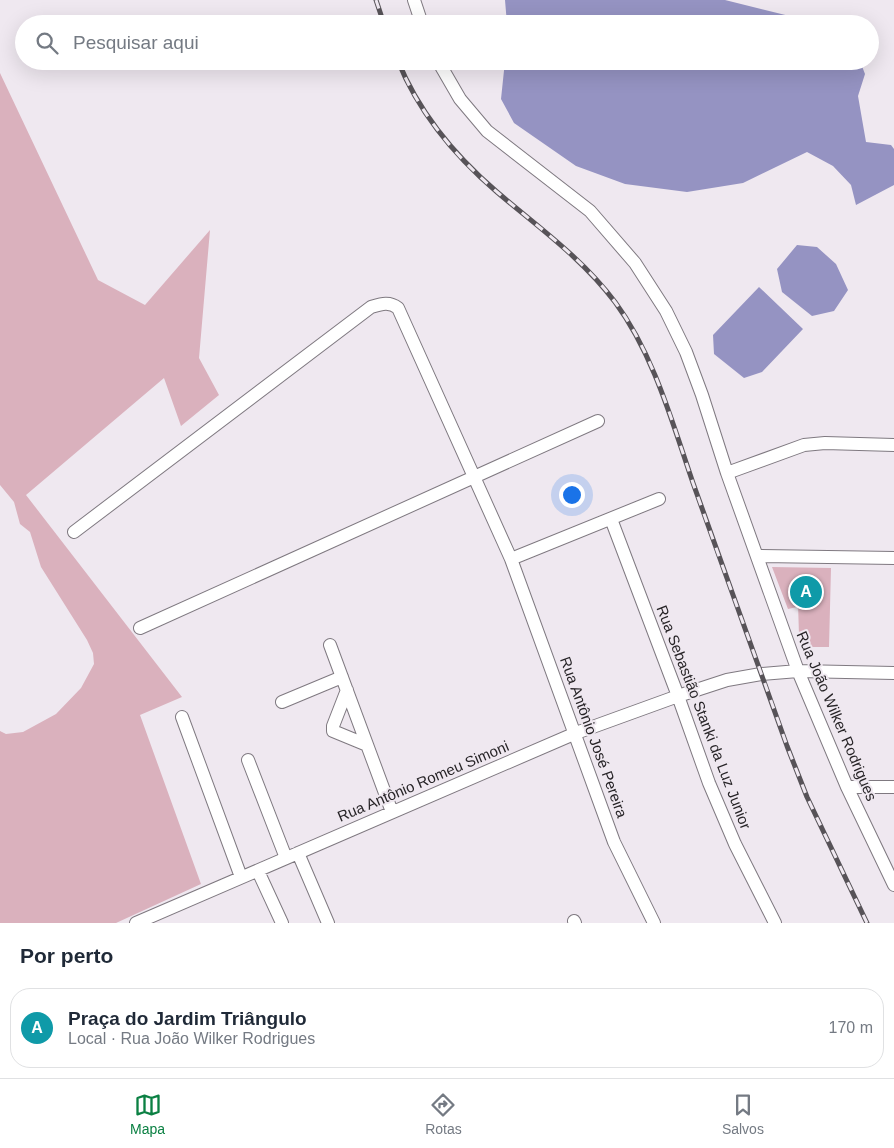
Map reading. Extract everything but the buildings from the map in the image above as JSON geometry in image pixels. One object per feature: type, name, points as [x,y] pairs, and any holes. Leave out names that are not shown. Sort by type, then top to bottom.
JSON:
[{"type":"street","points":[[414,0],[419,15]]},
{"type":"street","name":"Rua João Wilker Rodrigues","points":[[443,70],[460,99],[487,131],[590,211],[635,263],[666,311],[686,352],[702,394],[727,473],[798,671],[847,787],[894,884]]},
{"type":"street","name":"Rua Antônio José Pereira","points":[[74,532],[371,307],[383,303],[393,304],[398,308],[512,559],[576,732],[614,842],[654,923]]},
{"type":"street","points":[[140,628],[598,421]]},
{"type":"street","points":[[727,473],[804,445],[825,443],[894,445]]},
{"type":"street","points":[[512,559],[659,498]]},
{"type":"street","name":"Rua Sebastião Stanki da Luz Junior","points":[[612,519],[721,813],[775,923]]},
{"type":"street","points":[[757,556],[894,558]]},
{"type":"street","points":[[330,645],[392,812]]},
{"type":"street","name":"Rua Antônio Romeu Simoni","points":[[136,923],[576,732],[678,696],[727,680],[798,671],[894,672]]},
{"type":"street","points":[[282,702],[342,677]]},
{"type":"street","points":[[346,690],[333,726],[333,731],[367,745]]},
{"type":"street","points":[[182,717],[242,877]]},
{"type":"street","points":[[248,760],[292,855],[328,923]]},
{"type":"street","points":[[847,787],[894,787]]},
{"type":"street","points":[[258,871],[282,923]]},
{"type":"shaded area","points":[[0,73],[98,280],[145,305],[210,230],[199,358],[219,395],[181,426],[164,378],[26,495],[182,697],[140,715],[201,884],[116,923],[0,923],[0,731],[6,734],[23,732],[56,714],[81,688],[94,664],[93,653],[87,640],[41,567],[30,532],[20,524],[14,502],[0,485]]},
{"type":"shaded area","points":[[772,567],[831,568],[829,647],[802,647],[799,635],[798,604],[797,607],[788,609]]},
{"type":"water","points":[[505,0],[725,0],[786,15],[506,15]]},
{"type":"water","points":[[504,70],[863,70],[865,74],[858,96],[866,142],[891,145],[894,149],[894,185],[856,205],[851,185],[833,166],[807,152],[743,183],[687,192],[625,184],[576,166],[514,123],[501,99]]},
{"type":"water","points":[[797,245],[817,247],[836,264],[848,290],[834,311],[812,316],[782,292],[777,269]]},
{"type":"water","points":[[759,287],[803,329],[762,372],[744,378],[714,354],[713,335]]},
{"type":"railway","points":[[376,0],[381,15]]},
{"type":"railway","points":[[402,70],[427,116],[453,148],[497,192],[588,271],[615,302],[641,344],[661,390],[787,746],[807,797],[867,923]]},
{"type":"place","name":"Praça do Jardim Triângulo","points":[[806,592]]}]
